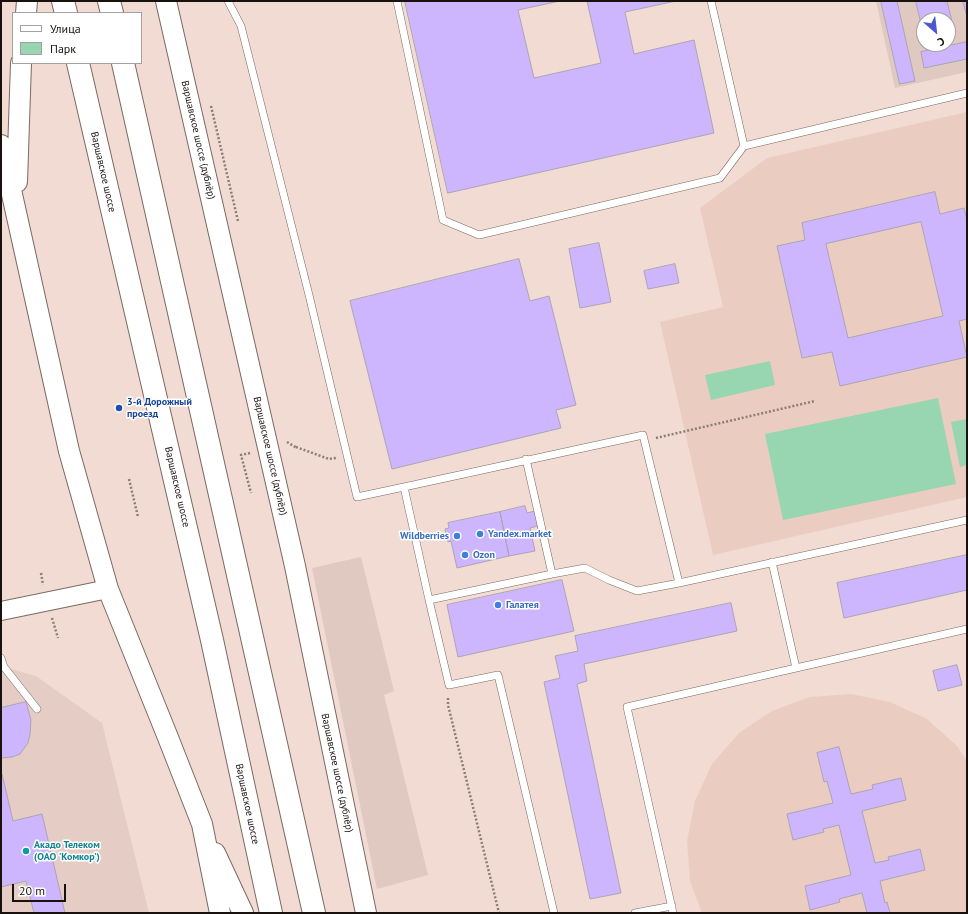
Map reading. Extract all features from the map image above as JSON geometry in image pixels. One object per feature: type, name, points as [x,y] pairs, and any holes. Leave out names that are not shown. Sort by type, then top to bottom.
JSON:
[{"type":"main road","points":[[26,12],[27,1]]},
{"type":"main road","points":[[63,1],[66,12]]},
{"type":"main road","points":[[109,1],[112,12]]},
{"type":"main road","name":"Варшавское шоссе (дублёр)","points":[[166,1],[295,566],[366,913]]},
{"type":"main road","points":[[16,212],[21,64]]},
{"type":"main road","name":"Варшавское шоссе","points":[[78,64],[212,640],[271,913]]},
{"type":"main road","points":[[123,64],[314,913]]},
{"type":"main road","points":[[1,145],[69,451],[108,589],[202,824],[243,913]]},
{"type":"main road","points":[[202,824],[220,913]]},
{"type":"street","points":[[1,611],[108,589]]},
{"type":"lane","points":[[228,1],[241,26],[307,288],[357,496],[643,435],[679,583]]},
{"type":"lane","points":[[397,1],[443,220],[479,235],[720,178],[744,146],[967,93]]},
{"type":"lane","points":[[711,1],[744,146]]},
{"type":"lane","points":[[526,459],[552,574]]},
{"type":"lane","points":[[404,487],[449,685],[498,676],[554,913]]},
{"type":"lane","points":[[429,600],[585,568],[609,580],[637,591],[967,520]]},
{"type":"lane","points":[[772,562],[796,668]]},
{"type":"lane","points":[[635,913],[672,909],[626,707],[967,629]]},
{"type":"lane","points":[[1,658],[4,666],[37,709]]},
{"type":"path","points":[[644,440],[815,401]]},
{"type":"path","points":[[295,447],[329,459]]},
{"type":"path","points":[[241,455],[251,493]]},
{"type":"path","points":[[129,479],[138,517]]},
{"type":"path","points":[[449,685],[448,705],[499,913]]},
{"type":"shaded area","points":[[876,1],[967,1],[967,72],[895,88]]},
{"type":"shaded area","points":[[967,112],[967,497],[713,555],[660,322],[723,307],[700,208],[767,158]]},
{"type":"shaded area","points":[[361,557],[394,691],[384,695],[428,875],[377,889],[312,568]]},
{"type":"shaded area","points":[[1,667],[36,676],[102,723],[149,913],[1,913]]},
{"type":"shaded area","points":[[851,694],[890,702],[927,719],[957,746],[967,761],[967,913],[702,913],[690,881],[687,841],[695,801],[712,764],[739,733],[772,711],[810,697]]},
{"type":"green space","points":[[770,361],[775,385],[711,400],[705,375]]},
{"type":"green space","points":[[938,398],[956,484],[783,520],[765,434]]},
{"type":"green space","points":[[967,419],[967,465],[960,467],[951,422]]},
{"type":"building","points":[[405,1],[560,1],[518,10],[534,78],[601,63],[587,1],[676,1],[625,12],[634,54],[694,40],[714,133],[448,193]]},
{"type":"building","points":[[881,1],[897,1],[915,81],[900,84]]},
{"type":"building","points":[[916,1],[947,1],[950,12],[919,12]]},
{"type":"building","points":[[963,1],[967,1],[967,16]]},
{"type":"building","points":[[967,42],[967,59],[924,68],[921,52],[956,52],[956,44]]},
{"type":"building","points":[[935,192],[940,214],[964,208],[967,220],[967,319],[959,321],[967,357],[840,386],[832,352],[802,358],[777,246],[805,240],[802,223]],"holes":[[[921,222],[943,316],[848,338],[826,244]]]},
{"type":"building","points":[[599,243],[611,302],[580,308],[569,249]]},
{"type":"building","points":[[519,259],[530,301],[549,296],[576,405],[556,410],[561,428],[392,469],[350,301]]},
{"type":"building","points":[[675,264],[679,283],[648,289],[644,271]]},
{"type":"building","points":[[525,506],[527,513],[535,511],[538,526],[530,528],[535,551],[509,556],[500,512]]},
{"type":"building","points":[[500,512],[509,556],[457,568],[451,541],[448,542],[445,529],[449,528],[448,523]]},
{"type":"building","points":[[967,555],[967,590],[844,618],[837,583]]},
{"type":"building","points":[[562,580],[574,631],[458,657],[447,605]]},
{"type":"building","points":[[731,603],[737,631],[584,664],[587,681],[577,684],[621,893],[590,899],[544,682],[560,678],[555,656],[578,651],[575,636]]},
{"type":"building","points":[[957,665],[962,685],[938,691],[933,671]]},
{"type":"building","points":[[26,702],[31,720],[28,743],[20,754],[12,757],[1,758],[1,708]]},
{"type":"building","points":[[839,747],[851,794],[873,789],[872,785],[901,778],[906,800],[862,811],[875,863],[889,860],[888,857],[920,849],[925,870],[880,881],[885,903],[887,902],[890,913],[867,913],[862,893],[839,899],[840,902],[810,910],[805,886],[851,875],[839,825],[823,829],[824,832],[793,840],[787,814],[833,803],[827,781],[824,782],[817,753]]},
{"type":"building","name":"Акадо Телеком (ОАО 'Комкор')","points":[[1,774],[13,821],[42,814],[65,913],[34,913],[26,881],[1,887]]},
{"type":"place","name":"3-й Дорожный проезд","points":[[119,408]]},
{"type":"place","name":"Yandex.market","points":[[480,534]]},
{"type":"place","name":"Wildberries","points":[[457,536]]},
{"type":"place","name":"Ozon","points":[[465,555]]},
{"type":"place","name":"Галатея","points":[[498,605]]},
{"type":"place","name":"Акадо Телеком (ОАО 'Комкор')","points":[[26,851]]}]
